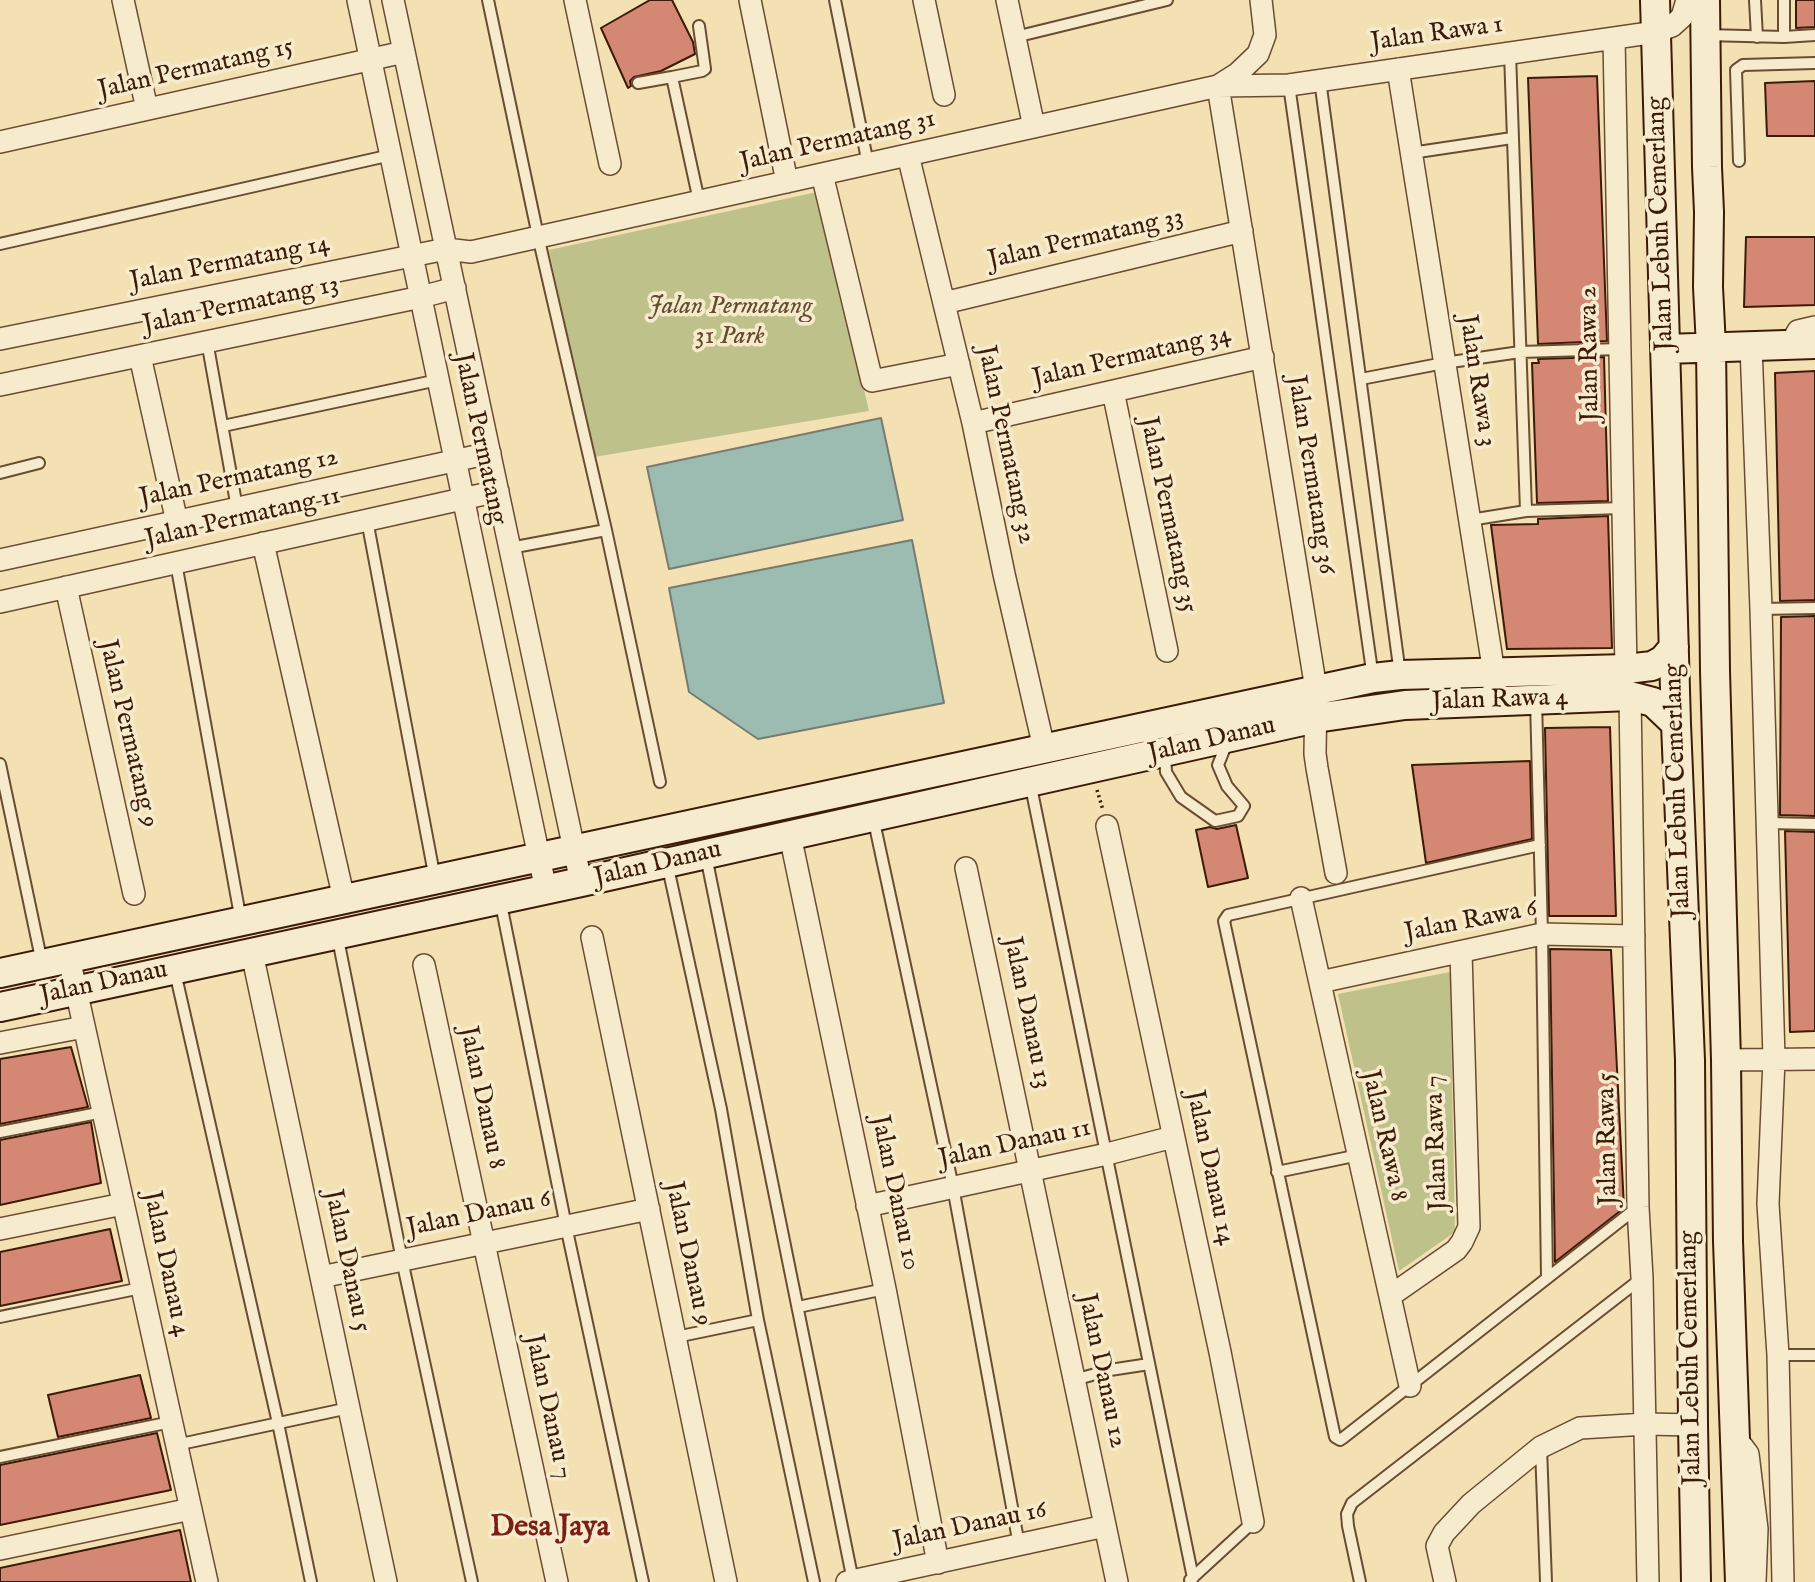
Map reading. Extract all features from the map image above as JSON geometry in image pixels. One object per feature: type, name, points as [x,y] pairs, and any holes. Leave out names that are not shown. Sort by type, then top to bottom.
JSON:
[{"type":"street","points":[[123,0],[147,110]]},
{"type":"street","name":"Jalan Permatang","points":[[358,0],[546,890]]},
{"type":"street","name":"Jalan Permatang","points":[[393,0],[581,882]]},
{"type":"street","points":[[575,0],[610,164]]},
{"type":"street","points":[[750,0],[788,182]]},
{"type":"street","points":[[924,0],[944,95]]},
{"type":"street","points":[[1007,0],[1034,127]]},
{"type":"street","points":[[1218,86],[1237,74],[1258,54],[1265,35],[1261,0]]},
{"type":"street","name":"Jalan Lebuh Cemerlang","points":[[1655,0],[1676,724],[1690,1060],[1696,1582]]},
{"type":"street","name":"Jalan Rawa 1","points":[[1218,86],[1289,85],[1656,32],[1672,26],[1682,16],[1688,0]]},
{"type":"street","name":"Jalan Lebuh Cemerlang","points":[[1705,0],[1715,671],[1727,1098],[1728,1241],[1740,1582]]},
{"type":"street","name":"Jalan Rawa 2","points":[[1614,38],[1628,682]]},
{"type":"street","name":"Jalan Permatang 15","points":[[0,142],[404,52]]},
{"type":"street","name":"Jalan Rawa 3","points":[[1398,69],[1494,673],[1494,701]]},
{"type":"street","name":"Jalan Permatang 31","points":[[471,252],[1218,86]]},
{"type":"street","name":"Jalan Permatang 36","points":[[1218,86],[1316,689],[1317,768],[1336,873]]},
{"type":"street","name":"Jalan Permatang 32","points":[[908,155],[973,423],[1044,748]]},
{"type":"street","points":[[822,174],[872,381],[959,365]]},
{"type":"street","name":"Jalan Permatang 33","points":[[944,303],[1242,231]]},
{"type":"street","name":"Jalan Permatang 14","points":[[0,338],[446,249],[471,252]]},
{"type":"street","points":[[455,288],[471,252]]},
{"type":"street","name":"Jalan Permatang 13","points":[[0,385],[455,288]]},
{"type":"street","points":[[1666,349],[1802,344],[1798,331],[1815,327]]},
{"type":"street","points":[[1711,383],[1723,369],[1751,346]]},
{"type":"street","points":[[1751,346],[1774,1059],[1768,1204],[1778,1355],[1783,1582]]},
{"type":"street","points":[[140,356],[177,522]]},
{"type":"street","name":"Jalan Permatang 34","points":[[973,423],[1263,358]]},
{"type":"street","name":"Jalan Permatang 35","points":[[1113,391],[1167,651]]},
{"type":"street","name":"Jalan Permatang 12","points":[[0,560],[490,453]]},
{"type":"street","name":"Jalan Permatang 11","points":[[0,602],[498,491]]},
{"type":"street","points":[[264,543],[344,899]]},
{"type":"street","name":"Jalan Permatang 9","points":[[66,587],[134,894]]},
{"type":"street","name":"Jalan Rawa 4","points":[[1316,718],[1405,705],[1535,700],[1628,682],[1663,660],[1674,648]]},
{"type":"street","name":"Jalan Rawa 4","points":[[1316,689],[1387,676],[1494,673],[1628,682],[1676,724]]},
{"type":"street","name":"Jalan Rawa 5","points":[[1628,682],[1638,1207],[1642,1278],[1638,1424],[1648,1582]]},
{"type":"street","name":"Jalan Danau","points":[[0,973],[1316,689]]},
{"type":"street","name":"Jalan Danau","points":[[0,1007],[546,890],[1316,718]]},
{"type":"street","name":"Jalan Danau 14","points":[[1107,826],[1220,1352],[1253,1522]]},
{"type":"street","name":"Jalan Danau 10","points":[[790,835],[885,1289],[938,1563]]},
{"type":"street","name":"Jalan Danau 13","points":[[966,868],[1031,1170]]},
{"type":"street","name":"Jalan Rawa 8","points":[[1301,898],[1410,1386]]},
{"type":"street","name":"Jalan Rawa 6","points":[[1320,982],[1542,934],[1634,936]]},
{"type":"street","name":"Jalan Danau 9","points":[[592,937],[726,1582]]},
{"type":"street","name":"Jalan Rawa 7","points":[[1390,1296],[1456,1250],[1469,1227],[1461,952]]},
{"type":"street","name":"Jalan Danau 5","points":[[251,953],[386,1582]]},
{"type":"street","name":"Jalan Danau 4","points":[[56,961],[76,990],[207,1582]]},
{"type":"street","name":"Jalan Danau 8","points":[[424,965],[483,1243]]},
{"type":"street","points":[[0,1043],[84,1027]]},
{"type":"street","points":[[1727,1098],[1736,1082],[1774,1059]]},
{"type":"street","points":[[1726,1060],[1815,1059]]},
{"type":"street","name":"Jalan Danau 11","points":[[867,1206],[1173,1137]]},
{"type":"street","name":"Jalan Danau 12","points":[[1031,1170],[1117,1582]]},
{"type":"street","points":[[0,1229],[123,1204]]},
{"type":"street","name":"Jalan Danau 6","points":[[321,1277],[649,1209]]},
{"type":"street","name":"Jalan Danau 7","points":[[483,1243],[557,1582]]},
{"type":"street","points":[[1445,1582],[1437,1546],[1444,1533],[1471,1504],[1541,1447],[1580,1428],[1693,1424]]},
{"type":"street","points":[[1734,1436],[1748,1454],[1757,1529],[1755,1582]]},
{"type":"street","points":[[0,1549],[191,1509]]},
{"type":"street","name":"Jalan Danau 16","points":[[850,1581],[1105,1526]]},
{"type":"lane","points":[[488,0],[660,782]]},
{"type":"lane","points":[[835,0],[868,164]]},
{"type":"lane","points":[[1015,37],[1167,0]]},
{"type":"lane","points":[[1755,0],[1757,37]]},
{"type":"lane","points":[[1784,0],[1784,37]]},
{"type":"lane","points":[[638,83],[705,69],[699,26]]},
{"type":"lane","points":[[1705,35],[1815,35]]},
{"type":"lane","points":[[1510,53],[1526,511]]},
{"type":"lane","points":[[1739,161],[1736,70],[1743,65],[1815,64]]},
{"type":"lane","points":[[672,77],[699,201]]},
{"type":"lane","points":[[1320,80],[1361,379],[1387,676]]},
{"type":"lane","points":[[1289,85],[1387,676]]},
{"type":"lane","points":[[1411,153],[1513,138]]},
{"type":"lane","points":[[0,244],[391,155]]},
{"type":"lane","points":[[207,341],[237,508]]},
{"type":"lane","points":[[1361,379],[1521,352],[1619,348]]},
{"type":"lane","points":[[223,426],[438,380]]},
{"type":"lane","points":[[0,473],[39,463]]},
{"type":"lane","points":[[1469,520],[1526,511],[1623,508]]},
{"type":"lane","points":[[366,520],[435,879]]},
{"type":"lane","points":[[510,548],[606,530]]},
{"type":"lane","points":[[176,563],[241,921]]},
{"type":"lane","points":[[1761,609],[1815,608]]},
{"type":"lane","points":[[1535,700],[1542,934],[1547,1278]]},
{"type":"lane","points":[[1165,752],[1166,772],[1181,797],[1215,821],[1238,816],[1244,806],[1227,786],[1218,765],[1229,737]]},
{"type":"lane","points":[[0,764],[56,961]]},
{"type":"lane","points":[[1030,782],[1107,1154],[1190,1580]]},
{"type":"lane","points":[[873,817],[953,1187],[1019,1545]]},
{"type":"lane","points":[[1767,823],[1815,824]]},
{"type":"lane","points":[[1540,845],[1228,915],[1224,921],[1335,1437],[1340,1440],[1343,1438],[1638,1207]]},
{"type":"lane","points":[[705,854],[798,1307],[850,1581]]},
{"type":"lane","points":[[667,863],[721,1109],[758,1320],[814,1582]]},
{"type":"lane","points":[[500,899],[566,1226],[643,1582]]},
{"type":"lane","points":[[337,934],[402,1260],[472,1582]]},
{"type":"lane","points":[[174,969],[278,1423],[311,1582]]},
{"type":"lane","points":[[0,1132],[103,1112]]},
{"type":"lane","points":[[1277,1172],[1359,1155]]},
{"type":"lane","points":[[1360,1582],[1348,1526],[1347,1514],[1352,1503],[1642,1278]]},
{"type":"lane","points":[[0,1317],[141,1288]]},
{"type":"lane","points":[[798,1307],[885,1289]]},
{"type":"lane","points":[[676,1337],[758,1320]]},
{"type":"lane","points":[[1778,1355],[1815,1355]]},
{"type":"lane","points":[[1074,1380],[1110,1370],[1149,1364]]},
{"type":"lane","points":[[176,1445],[349,1408]]},
{"type":"lane","points":[[0,1457],[172,1422]]},
{"type":"lane","points":[[1541,1447],[1546,1582]]},
{"type":"lane","points":[[1190,1580],[1253,1522]]},
{"type":"path","points":[[1092,768],[1107,826]]},
{"type":"green space","name":"Jalan Permatang 31 Park","points":[[817,192],[869,411],[594,457],[549,250]]},
{"type":"green space","points":[[1450,972],[1455,1232],[1399,1271],[1338,994]]},
{"type":"water","points":[[881,418],[903,520],[669,569],[647,467]]},
{"type":"water","points":[[912,540],[944,703],[758,739],[689,692],[669,588]]},
{"type":"building","points":[[650,0],[672,0],[693,42],[695,54],[661,71],[634,77],[628,88],[601,28]]},
{"type":"building","points":[[1796,0],[1815,0],[1815,27],[1796,28]]},
{"type":"building","points":[[1597,76],[1607,341],[1538,344],[1528,78]]},
{"type":"building","points":[[1815,81],[1815,136],[1767,136],[1765,83]]},
{"type":"building","points":[[1746,237],[1815,237],[1815,305],[1744,307]]},
{"type":"building","points":[[1604,357],[1608,501],[1537,503],[1532,363],[1539,363],[1538,359]]},
{"type":"building","points":[[1815,371],[1815,600],[1780,601],[1775,373]]},
{"type":"building","points":[[1608,516],[1612,648],[1507,649],[1491,525],[1538,524],[1538,519]]},
{"type":"building","points":[[1815,616],[1815,816],[1780,815],[1781,617]]},
{"type":"building","points":[[1610,727],[1616,916],[1549,916],[1545,728]]},
{"type":"building","points":[[1530,761],[1532,839],[1426,863],[1412,765]]},
{"type":"building","points":[[1236,825],[1248,878],[1208,887],[1196,830]]},
{"type":"building","points":[[1785,831],[1815,832],[1815,1031],[1790,1032]]},
{"type":"building","points":[[1550,949],[1611,950],[1624,1208],[1555,1262]]},
{"type":"building","points":[[71,1047],[88,1107],[0,1124],[0,1059]]},
{"type":"building","points":[[91,1122],[101,1183],[0,1205],[0,1140]]},
{"type":"building","points":[[110,1229],[122,1281],[0,1306],[0,1252]]},
{"type":"building","points":[[140,1375],[151,1418],[58,1437],[48,1395]]},
{"type":"building","points":[[157,1433],[171,1490],[0,1525],[0,1465]]},
{"type":"building","points":[[180,1530],[191,1582],[0,1582],[0,1568]]},
{"type":"district","name":"Desa Jaya","points":[[550,1529]]}]
